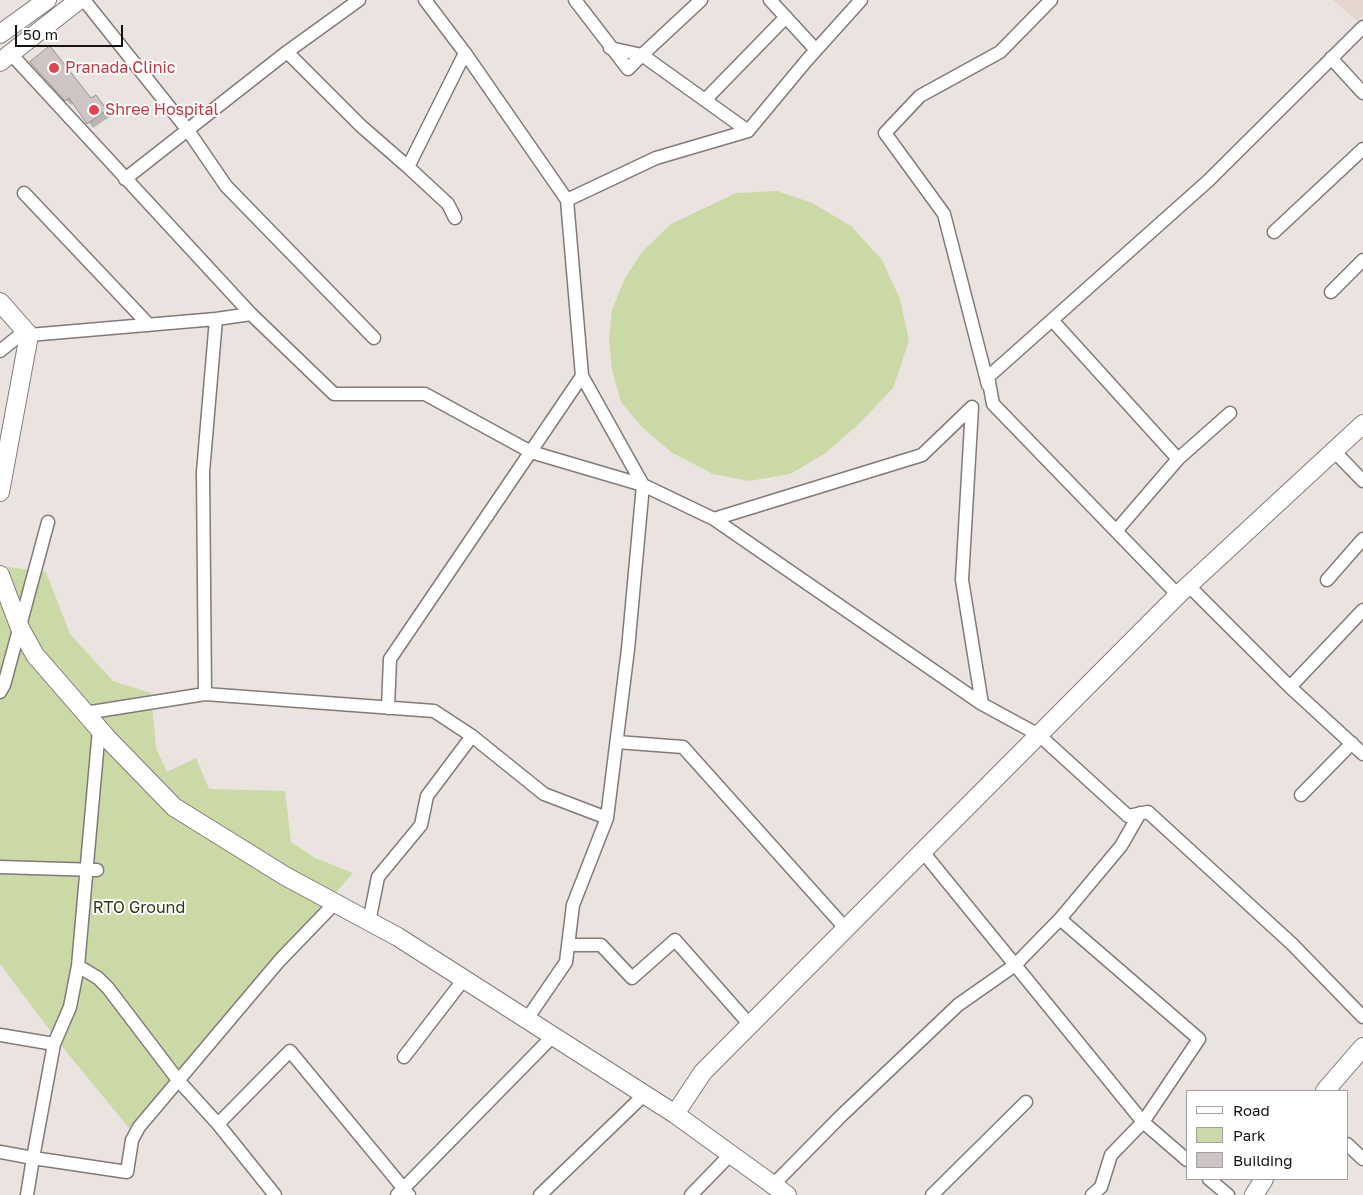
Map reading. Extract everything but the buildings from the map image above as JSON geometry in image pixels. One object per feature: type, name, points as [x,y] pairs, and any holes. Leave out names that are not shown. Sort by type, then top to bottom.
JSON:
[{"type":"street","points":[[0,34],[47,0]]},
{"type":"street","points":[[84,0],[187,129],[226,186],[374,338]]},
{"type":"street","points":[[125,179],[187,129],[359,0]]},
{"type":"street","points":[[425,0],[465,53],[567,200],[582,376],[644,485],[617,742],[607,818],[572,906],[566,962],[527,1019]]},
{"type":"street","points":[[575,0],[628,69],[701,0]]},
{"type":"street","points":[[770,0],[816,50]]},
{"type":"street","points":[[567,200],[656,158],[748,131],[861,0]]},
{"type":"street","points":[[1051,0],[1000,52],[920,96],[885,132],[944,214],[993,404],[1116,531],[1290,686],[1363,754]]},
{"type":"street","points":[[69,3],[6,58],[125,179],[251,314],[334,394],[425,394],[531,452],[644,485],[714,519],[982,704],[1038,735],[1128,816],[1148,812],[1292,944],[1363,1017]]},
{"type":"street","points":[[704,100],[786,17]]},
{"type":"street","points":[[993,404],[988,377],[1208,181],[1363,27]]},
{"type":"street","points":[[288,52],[361,126],[448,204],[455,218]]},
{"type":"street","points":[[408,167],[465,53]]},
{"type":"street","points":[[642,55],[748,131]]},
{"type":"street","points":[[1331,58],[1363,93]]},
{"type":"street","points":[[1274,232],[1363,149]]},
{"type":"street","points":[[24,193],[150,325]]},
{"type":"street","points":[[1331,292],[1363,260]]},
{"type":"street","points":[[0,302],[27,333]]},
{"type":"street","points":[[0,351],[27,333],[150,325],[251,314]]},
{"type":"street","points":[[205,694],[203,472],[216,319]]},
{"type":"street","points":[[1052,320],[1178,459]]},
{"type":"street","points":[[0,492],[27,333]]},
{"type":"street","points":[[388,708],[390,659],[582,376]]},
{"type":"street","points":[[714,519],[922,454],[972,407],[962,580],[982,704]]},
{"type":"street","points":[[1116,531],[1178,459],[1230,413]]},
{"type":"street","points":[[675,1114],[703,1072],[1038,735],[1183,590],[1363,424]]},
{"type":"street","points":[[1334,451],[1363,481]]},
{"type":"street","points":[[0,692],[4,685],[48,522]]},
{"type":"street","points":[[1327,580],[1363,539]]},
{"type":"street","points":[[0,575],[20,628],[35,655],[99,729],[174,807],[334,904],[398,937],[645,1094],[780,1190],[841,1116],[958,1005],[1015,965],[1060,919],[1121,846],[1140,814]]},
{"type":"street","points":[[1290,686],[1363,610]]},
{"type":"street","points":[[85,713],[205,694],[434,711],[472,736],[544,794],[607,818]]},
{"type":"street","points":[[27,1195],[54,1044],[70,1007],[78,966],[92,871],[99,729]]},
{"type":"street","points":[[369,922],[378,878],[421,825],[427,796],[472,736]]},
{"type":"street","points":[[617,742],[683,746],[846,929]]},
{"type":"street","points":[[1300,795],[1352,743]]},
{"type":"street","points":[[922,852],[1142,1122],[1186,1159]]},
{"type":"street","points":[[0,867],[92,871]]},
{"type":"street","points":[[0,1152],[127,1172],[135,1134],[178,1080],[280,960],[334,904]]},
{"type":"street","points":[[1060,919],[1199,1039],[1142,1122],[1111,1155],[1101,1187],[1092,1195]]},
{"type":"street","points":[[568,945],[601,945],[632,978],[675,940],[750,1025]]},
{"type":"street","points":[[78,966],[98,978],[108,988],[178,1080],[218,1124],[275,1195]]},
{"type":"street","points":[[404,1057],[464,979]]},
{"type":"street","points":[[0,1035],[54,1044]]},
{"type":"street","points":[[218,1124],[290,1051],[404,1193],[553,1036]]},
{"type":"street","points":[[1326,1090],[1363,1047]]},
{"type":"street","points":[[540,1195],[645,1094]]},
{"type":"street","points":[[932,1195],[1026,1102]]},
{"type":"street","points":[[1348,1145],[1363,1160]]},
{"type":"street","points":[[691,1195],[730,1154]]},
{"type":"street","points":[[1210,1180],[1228,1195]]},
{"type":"street","points":[[1254,1195],[1263,1180]]},
{"type":"shaded area","points":[[1333,0],[1363,0],[1363,16],[1357,21]]},
{"type":"green space","points":[[777,191],[812,203],[851,226],[882,260],[900,299],[909,341],[893,388],[859,424],[824,454],[790,474],[749,481],[713,474],[671,452],[642,427],[621,402],[612,370],[609,339],[612,310],[625,278],[642,252],[671,224],[736,193]]},
{"type":"green space","name":"RTO Ground","points":[[0,566],[46,572],[70,634],[113,681],[151,693],[156,748],[167,772],[196,758],[209,789],[285,791],[291,842],[315,858],[353,873],[129,1128],[64,1049],[0,964]]},
{"type":"place","name":"Pranada Clinic","points":[[54,68]]},
{"type":"place","name":"Shree Hospital","points":[[94,110]]}]
